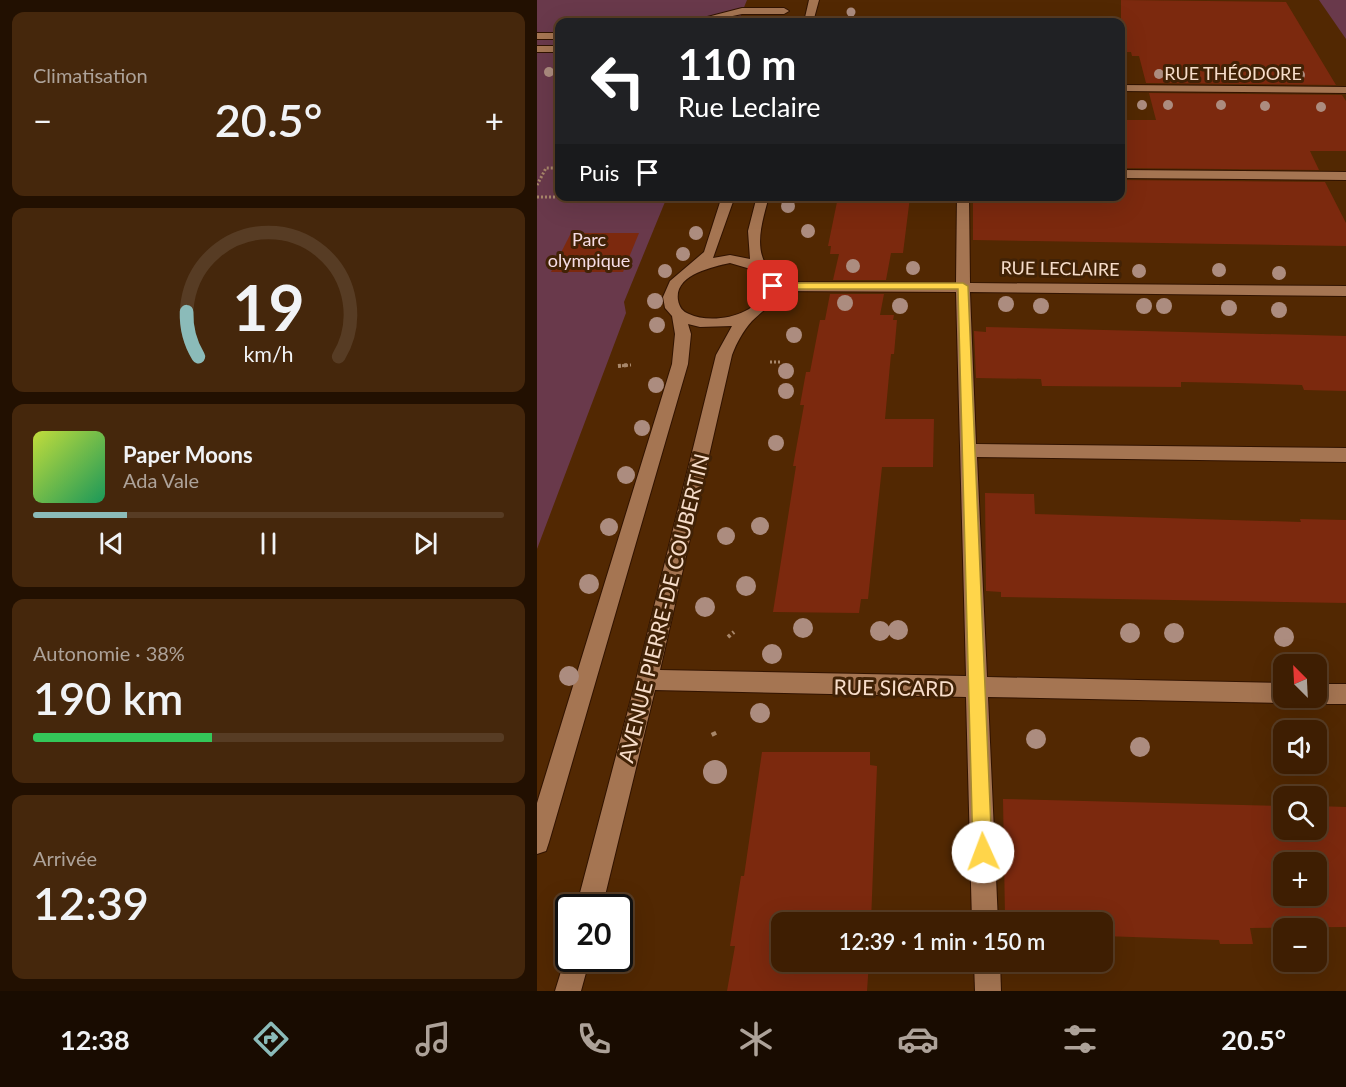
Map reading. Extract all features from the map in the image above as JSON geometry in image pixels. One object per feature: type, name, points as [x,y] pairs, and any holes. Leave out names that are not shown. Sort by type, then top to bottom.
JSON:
[{"type":"street","points":[[782,18],[787,0]]},
{"type":"street","points":[[809,18],[814,0]]},
{"type":"street","points":[[711,18],[742,11],[784,11]]},
{"type":"street","points":[[537,36],[555,36]]},
{"type":"street","points":[[537,49],[555,49]]},
{"type":"street","name":"RUE THÉODORE","points":[[1125,88],[1346,90]]},
{"type":"street","points":[[1125,174],[1346,176]]},
{"type":"street","points":[[695,266],[711,261],[746,260],[759,266],[771,277],[773,286],[761,307],[749,315],[732,321],[710,324],[693,322],[679,315],[671,306],[668,296],[672,285],[681,275],[709,254],[727,201]]},
{"type":"street","points":[[759,266],[753,250],[752,238],[762,201]]},
{"type":"street","points":[[963,201],[963,286],[985,912]]},
{"type":"street","name":"RUE LECLAIRE","points":[[773,286],[1346,291]]},
{"type":"street","points":[[537,842],[680,364],[683,334],[679,315]]},
{"type":"street","name":"AVENUE PIERRE-DE COUBERTIN","points":[[593,894],[647,680],[724,355],[733,335],[749,315]]},
{"type":"street","points":[[969,450],[1346,454]]},
{"type":"street","name":"RUE SICARD","points":[[647,680],[976,689],[1273,693]]},
{"type":"street","points":[[1327,694],[1346,694]]},
{"type":"street","points":[[568,991],[573,972]]},
{"type":"street","points":[[987,972],[988,991]]},
{"type":"path","points":[[537,185],[546,168],[555,168]]},
{"type":"path","points":[[537,197],[555,197]]},
{"type":"path","points":[[770,362],[780,362]]},
{"type":"path","points":[[618,366],[631,365]]},
{"type":"path","points":[[728,637],[734,632]]},
{"type":"path","points":[[713,732],[716,738]]},
{"type":"green space","name":"Parc olympique","points":[[537,0],[747,0],[740,18],[555,18],[555,201],[665,201],[624,302],[626,313],[537,549]]},
{"type":"green space","points":[[1319,0],[1346,0],[1346,39]]},
{"type":"building","points":[[1121,0],[1286,2],[1336,85],[1146,83],[1139,56],[1132,56],[1131,52],[1125,52],[1125,18],[1121,18]]},
{"type":"building","points":[[1149,93],[1342,95],[1346,101],[1346,151],[1310,151],[1319,170],[1125,168],[1125,120],[1156,120]]},
{"type":"building","points":[[1125,180],[1325,182],[1346,223],[1346,246],[973,240],[973,201],[1125,201]]},
{"type":"building","points":[[837,201],[910,201],[903,253],[891,253],[886,280],[833,280],[839,254],[830,254],[831,246],[828,246]]},
{"type":"building","points":[[571,233],[639,233],[623,272],[551,272]]},
{"type":"building","points":[[830,294],[884,294],[880,315],[894,315],[893,320],[897,320],[894,354],[891,354],[885,419],[934,419],[933,467],[882,467],[868,599],[861,599],[859,613],[773,612],[796,466],[793,466],[804,405],[800,405],[806,372],[810,372],[820,320],[825,320]]},
{"type":"building","points":[[986,327],[1346,336],[1346,391],[1304,390],[1302,385],[1181,382],[1181,387],[1042,386],[1041,379],[976,378],[974,331],[986,332]]},
{"type":"building","points":[[985,493],[1034,494],[1035,514],[1301,522],[1300,519],[1346,520],[1346,603],[1001,597],[1001,592],[986,591]]},
{"type":"building","points":[[762,752],[870,752],[870,765],[877,766],[871,912],[771,912],[771,972],[868,972],[867,991],[727,991],[735,946],[730,946],[741,876],[744,876]]},
{"type":"building","points":[[1003,799],[1273,806],[1273,840],[1327,840],[1327,806],[1346,807],[1346,927],[1327,927],[1327,918],[1273,918],[1273,928],[1250,928],[1253,944],[1220,944],[1219,940],[1113,936],[1113,912],[1005,912]]},
{"type":"route","points":[[773,286],[963,286],[983,852]]}]
